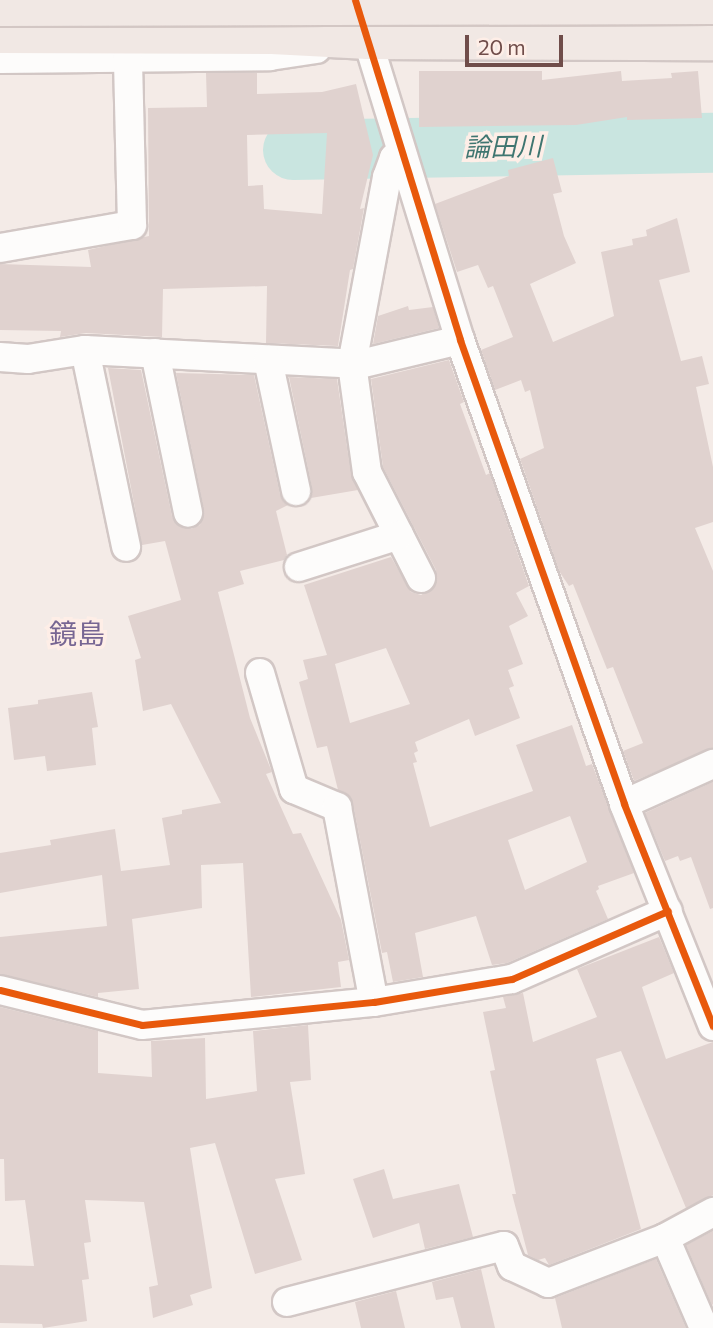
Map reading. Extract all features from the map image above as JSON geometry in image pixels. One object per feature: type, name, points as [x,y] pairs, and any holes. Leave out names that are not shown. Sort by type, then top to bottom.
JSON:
[{"type":"main road","points":[[0,7],[713,5]]},
{"type":"main road","points":[[0,34],[272,34],[368,40],[713,41]]},
{"type":"street","points":[[355,0],[460,340],[624,804],[713,1026]]},
{"type":"street","points":[[0,59],[270,56],[368,40]]},
{"type":"street","points":[[0,248],[132,225],[128,58]]},
{"type":"street","points":[[403,157],[394,158],[387,177],[352,364],[367,472],[421,578]]},
{"type":"street","points":[[0,358],[28,359],[85,350],[352,364],[460,340]]},
{"type":"street","points":[[85,350],[126,547]]},
{"type":"street","points":[[155,354],[188,513]]},
{"type":"street","points":[[268,360],[296,491]]},
{"type":"street","points":[[299,566],[400,535]]},
{"type":"street","points":[[260,673],[294,789],[337,807],[374,1002]]},
{"type":"street","points":[[624,804],[713,764]]},
{"type":"street","points":[[0,990],[142,1025],[374,1002],[512,979],[668,911]]},
{"type":"street","points":[[287,1302],[504,1246],[512,1266],[548,1283],[665,1238],[713,1212]]},
{"type":"street","points":[[665,1238],[704,1328]]},
{"type":"building","points":[[419,71],[542,71],[542,80],[621,71],[622,81],[672,78],[671,73],[698,71],[702,118],[627,120],[627,117],[576,125],[419,127]]},
{"type":"building","points":[[206,73],[257,73],[257,94],[322,92],[356,84],[373,155],[360,209],[364,208],[353,269],[350,270],[338,346],[266,343],[267,286],[163,289],[162,337],[86,333],[60,337],[61,331],[0,330],[0,264],[91,267],[88,250],[149,236],[148,108],[207,107]],"holes":[[[327,133],[322,214],[264,209],[263,185],[248,186],[247,135]]]},
{"type":"building","points":[[553,158],[562,192],[553,194],[564,236],[576,263],[530,284],[553,342],[614,316],[601,252],[633,245],[632,239],[647,236],[646,230],[677,218],[690,272],[659,280],[681,361],[702,356],[709,384],[696,387],[713,467],[713,522],[695,528],[713,571],[713,748],[634,781],[623,751],[643,743],[613,667],[607,669],[573,584],[569,586],[559,571],[520,459],[544,448],[530,390],[525,392],[521,380],[495,390],[481,350],[513,337],[493,286],[488,288],[478,265],[457,272],[435,204],[509,176],[508,170]]},
{"type":"building","points":[[408,306],[409,310],[433,307],[439,328],[373,344],[378,316]]},
{"type":"building","points":[[449,360],[464,402],[460,404],[486,475],[490,473],[529,586],[516,593],[528,616],[509,626],[523,664],[508,670],[514,686],[509,688],[520,718],[475,736],[469,719],[415,742],[417,762],[413,763],[430,827],[533,791],[516,745],[572,725],[586,766],[592,764],[634,873],[598,886],[596,891],[608,919],[507,963],[492,965],[476,916],[415,933],[423,977],[393,982],[387,952],[382,953],[353,804],[349,796],[338,790],[327,746],[317,748],[299,682],[308,679],[303,660],[327,655],[304,585],[391,557],[411,592],[421,595],[435,586],[436,570],[383,467],[371,379]],"holes":[[[386,648],[410,704],[350,723],[335,664]],[[570,816],[587,862],[525,890],[508,840]]]},
{"type":"building","points":[[108,368],[141,370],[172,516],[176,524],[191,529],[200,525],[204,510],[176,373],[254,375],[280,494],[288,505],[276,511],[287,555],[284,560],[240,571],[244,584],[218,592],[250,718],[272,772],[266,774],[293,834],[301,833],[341,920],[349,960],[338,962],[341,987],[251,997],[243,863],[201,865],[202,908],[132,919],[139,989],[98,993],[98,997],[0,974],[0,937],[107,926],[102,875],[0,893],[0,853],[51,845],[50,840],[115,829],[121,871],[170,865],[162,818],[182,814],[182,810],[221,803],[171,704],[143,711],[135,660],[141,658],[128,616],[181,600],[165,541],[142,545]]},
{"type":"building","points":[[289,377],[337,379],[351,474],[358,490],[311,498],[312,488]]},
{"type":"building","points":[[92,692],[98,727],[92,728],[96,765],[47,771],[45,756],[14,760],[8,708],[38,704],[38,700]]},
{"type":"building","points":[[713,782],[713,908],[710,909],[691,857],[680,861],[678,856],[665,861],[645,813]]},
{"type":"building","points":[[659,937],[674,973],[642,987],[666,1059],[713,1042],[713,1195],[686,1208],[621,1051],[596,1059],[641,1229],[549,1265],[545,1258],[538,1260],[528,1255],[512,1194],[516,1194],[490,1071],[495,1070],[483,1012],[506,1008],[503,997],[523,993],[533,1042],[597,1017],[577,969]]},
{"type":"building","points":[[0,1007],[98,1031],[98,1073],[152,1077],[151,1041],[205,1038],[206,1099],[257,1091],[253,1031],[308,1025],[311,1080],[290,1082],[305,1174],[275,1179],[302,1260],[255,1274],[215,1143],[190,1148],[212,1288],[190,1295],[193,1305],[153,1318],[149,1287],[158,1285],[144,1202],[85,1200],[91,1242],[84,1243],[89,1279],[82,1280],[87,1321],[43,1328],[42,1324],[0,1323],[0,1265],[34,1266],[25,1200],[5,1201],[4,1159],[0,1159]]},
{"type":"building","points":[[384,1169],[393,1199],[459,1184],[473,1237],[425,1249],[419,1223],[373,1238],[353,1179]]},
{"type":"building","points":[[713,1231],[713,1304],[712,1305],[686,1245]]},
{"type":"building","points":[[656,1259],[686,1328],[562,1328],[555,1298]]},
{"type":"building","points":[[481,1269],[495,1328],[461,1328],[453,1297],[436,1300],[432,1282]]},
{"type":"building","points":[[396,1291],[405,1328],[361,1328],[355,1302]]},
{"type":"waterway","name":"論田川","points":[[293,150],[713,143]]},
{"type":"cycle path","points":[[355,0],[460,340],[624,804],[713,1026]]},
{"type":"cycle path","points":[[0,990],[142,1025],[374,1002],[512,979],[668,911]]},
{"type":"district","name":"鏡島","points":[[77,633]]}]
